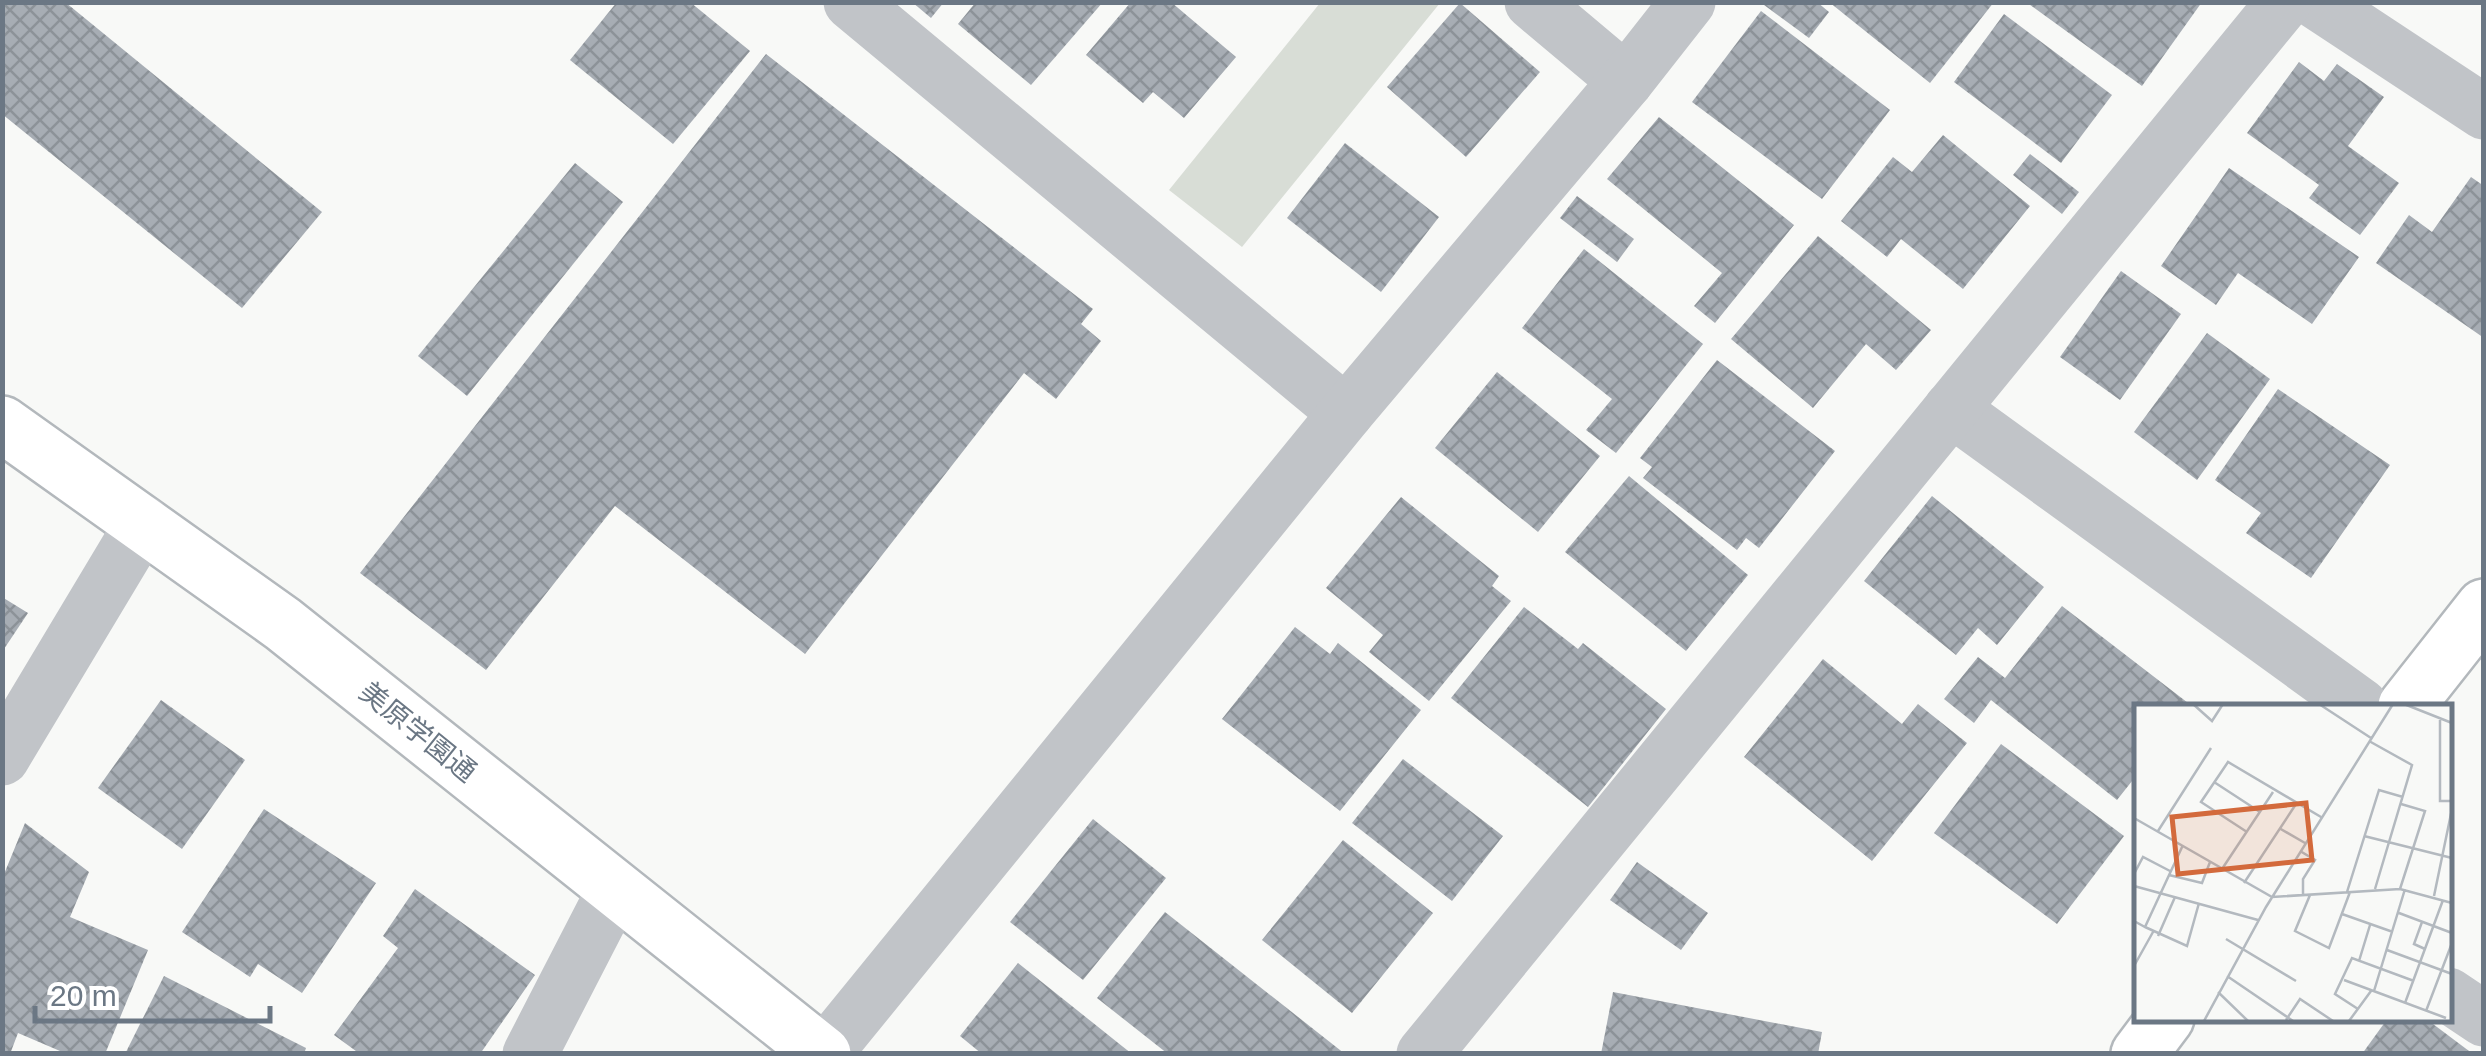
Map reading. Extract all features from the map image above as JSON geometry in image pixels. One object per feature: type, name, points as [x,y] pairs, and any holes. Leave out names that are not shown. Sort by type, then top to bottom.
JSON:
[{"type":"street","points":[[851,2],[1346,412]]},
{"type":"street","points":[[1532,2],[1626,81]]},
{"type":"street","points":[[824,1054],[1346,412],[1688,2]]},
{"type":"street","points":[[1424,1054],[2284,2]]},
{"type":"street","points":[[2317,2],[2484,112]]},
{"type":"street","points":[[1951,409],[2359,704]]},
{"type":"street","name":"美原学園通","points":[[2,424],[283,624],[824,1054]]},
{"type":"street","points":[[2,758],[143,523]]},
{"type":"street","points":[[2408,704],[2484,607]]},
{"type":"street","points":[[530,1054],[615,889]]},
{"type":"street","points":[[2451,998],[2484,1019]]},
{"type":"street","points":[[2139,1054],[2164,1021]]},
{"type":"shaded area","points":[[1320,3],[1440,3],[1242,247],[1169,190]]},
{"type":"building","points":[[2,2],[65,2],[322,212],[242,308],[2,114]]},
{"type":"building","points":[[617,2],[690,2],[750,51],[673,144],[570,60]]},
{"type":"building","points":[[912,2],[944,2],[931,18]]},
{"type":"building","points":[[976,2],[1103,2],[1031,85],[958,24]]},
{"type":"building","points":[[1131,2],[1171,2],[1236,57],[1184,118],[1153,92],[1143,103],[1086,55]]},
{"type":"building","points":[[1760,2],[1817,2],[1829,12],[1809,38]]},
{"type":"building","points":[[1829,2],[1994,2],[1930,83]]},
{"type":"building","points":[[2026,2],[2202,2],[2142,86]]},
{"type":"building","points":[[1460,3],[1540,72],[1466,157],[1387,87]]},
{"type":"building","points":[[1761,11],[1890,110],[1822,199],[1692,102]]},
{"type":"building","points":[[2004,14],[2112,95],[2061,163],[1954,82]]},
{"type":"building","points":[[766,54],[1093,309],[1081,324],[1101,341],[1056,399],[1024,373],[805,654],[615,506],[486,670],[360,573]]},
{"type":"building","points":[[2299,62],[2324,81],[2337,64],[2384,97],[2348,146],[2399,183],[2360,235],[2309,198],[2319,185],[2247,133]]},
{"type":"building","points":[[1659,117],[1794,225],[1715,323],[1694,306],[1722,273],[1607,179]]},
{"type":"building","points":[[1943,135],[2030,206],[1963,289],[1901,239],[1887,257],[1841,221],[1893,157],[1912,172]]},
{"type":"building","points":[[1345,143],[1439,217],[1381,292],[1287,218]]},
{"type":"building","points":[[2030,154],[2079,192],[2062,214],[2013,175]]},
{"type":"building","points":[[575,163],[623,202],[467,396],[418,356]]},
{"type":"building","points":[[2229,168],[2359,257],[2312,324],[2238,273],[2216,305],[2161,266]]},
{"type":"building","points":[[2471,177],[2484,186],[2484,338],[2376,263],[2409,215],[2432,232]]},
{"type":"building","points":[[1577,196],[1634,239],[1617,262],[1560,218]]},
{"type":"building","points":[[1818,236],[1931,330],[1896,370],[1866,344],[1813,408],[1731,339]]},
{"type":"building","points":[[1584,249],[1703,344],[1616,453],[1586,430],[1612,399],[1522,328]]},
{"type":"building","points":[[2121,271],[2181,314],[2120,400],[2060,357]]},
{"type":"building","points":[[2207,333],[2270,379],[2197,480],[2134,432]]},
{"type":"building","points":[[1717,360],[1835,451],[1759,548],[1746,538],[1737,550],[1643,478],[1652,467],[1640,458]]},
{"type":"building","points":[[1497,372],[1600,456],[1538,532],[1435,448]]},
{"type":"building","points":[[2278,389],[2390,465],[2311,578],[2246,533],[2261,513],[2215,480]]},
{"type":"building","points":[[1629,476],[1748,575],[1686,651],[1565,552]]},
{"type":"building","points":[[1932,496],[2044,587],[1997,645],[1978,628],[1956,655],[1864,581]]},
{"type":"building","points":[[1401,497],[1499,576],[1492,586],[1511,601],[1429,701],[1369,652],[1383,635],[1326,588]]},
{"type":"building","points":[[2,597],[28,613],[2,652]]},
{"type":"building","points":[[2062,606],[2189,704],[2134,704],[2134,779],[2117,800],[1991,700],[1974,723],[1944,699],[1978,657],[2005,678]]},
{"type":"building","points":[[1524,607],[1578,649],[1583,643],[1666,709],[1588,807],[1451,698]]},
{"type":"building","points":[[1295,627],[1330,654],[1338,643],[1421,710],[1340,811],[1222,719]]},
{"type":"building","points":[[1823,659],[1902,724],[1918,704],[1967,743],[1872,861],[1744,757]]},
{"type":"building","points":[[161,700],[245,760],[182,849],[98,788]]},
{"type":"building","points":[[2001,744],[2124,836],[2057,924],[1934,833]]},
{"type":"building","points":[[1403,759],[1503,836],[1452,901],[1352,823]]},
{"type":"building","points":[[264,809],[376,883],[302,993],[258,964],[250,977],[182,932]]},
{"type":"building","points":[[1093,819],[1166,878],[1083,980],[1010,922]]},
{"type":"building","points":[[25,823],[89,872],[70,917],[148,950],[105,1054],[67,1054],[18,1033],[10,1054],[2,1054],[2,879]]},
{"type":"building","points":[[1343,840],[1433,913],[1352,1013],[1262,940]]},
{"type":"building","points":[[1637,862],[1708,913],[1681,950],[1610,900]]},
{"type":"building","points":[[415,889],[535,975],[480,1054],[360,1054],[334,1035],[398,948],[383,936]]},
{"type":"building","points":[[1165,912],[1345,1054],[1168,1054],[1097,998]]},
{"type":"building","points":[[1018,963],[1132,1054],[982,1054],[960,1036]]},
{"type":"building","points":[[164,976],[306,1048],[304,1054],[125,1054]]},
{"type":"building","points":[[1613,992],[1822,1032],[1818,1054],[1601,1054]]},
{"type":"building","points":[[2386,1021],[2429,1021],[2473,1054],[2362,1054]]}]
